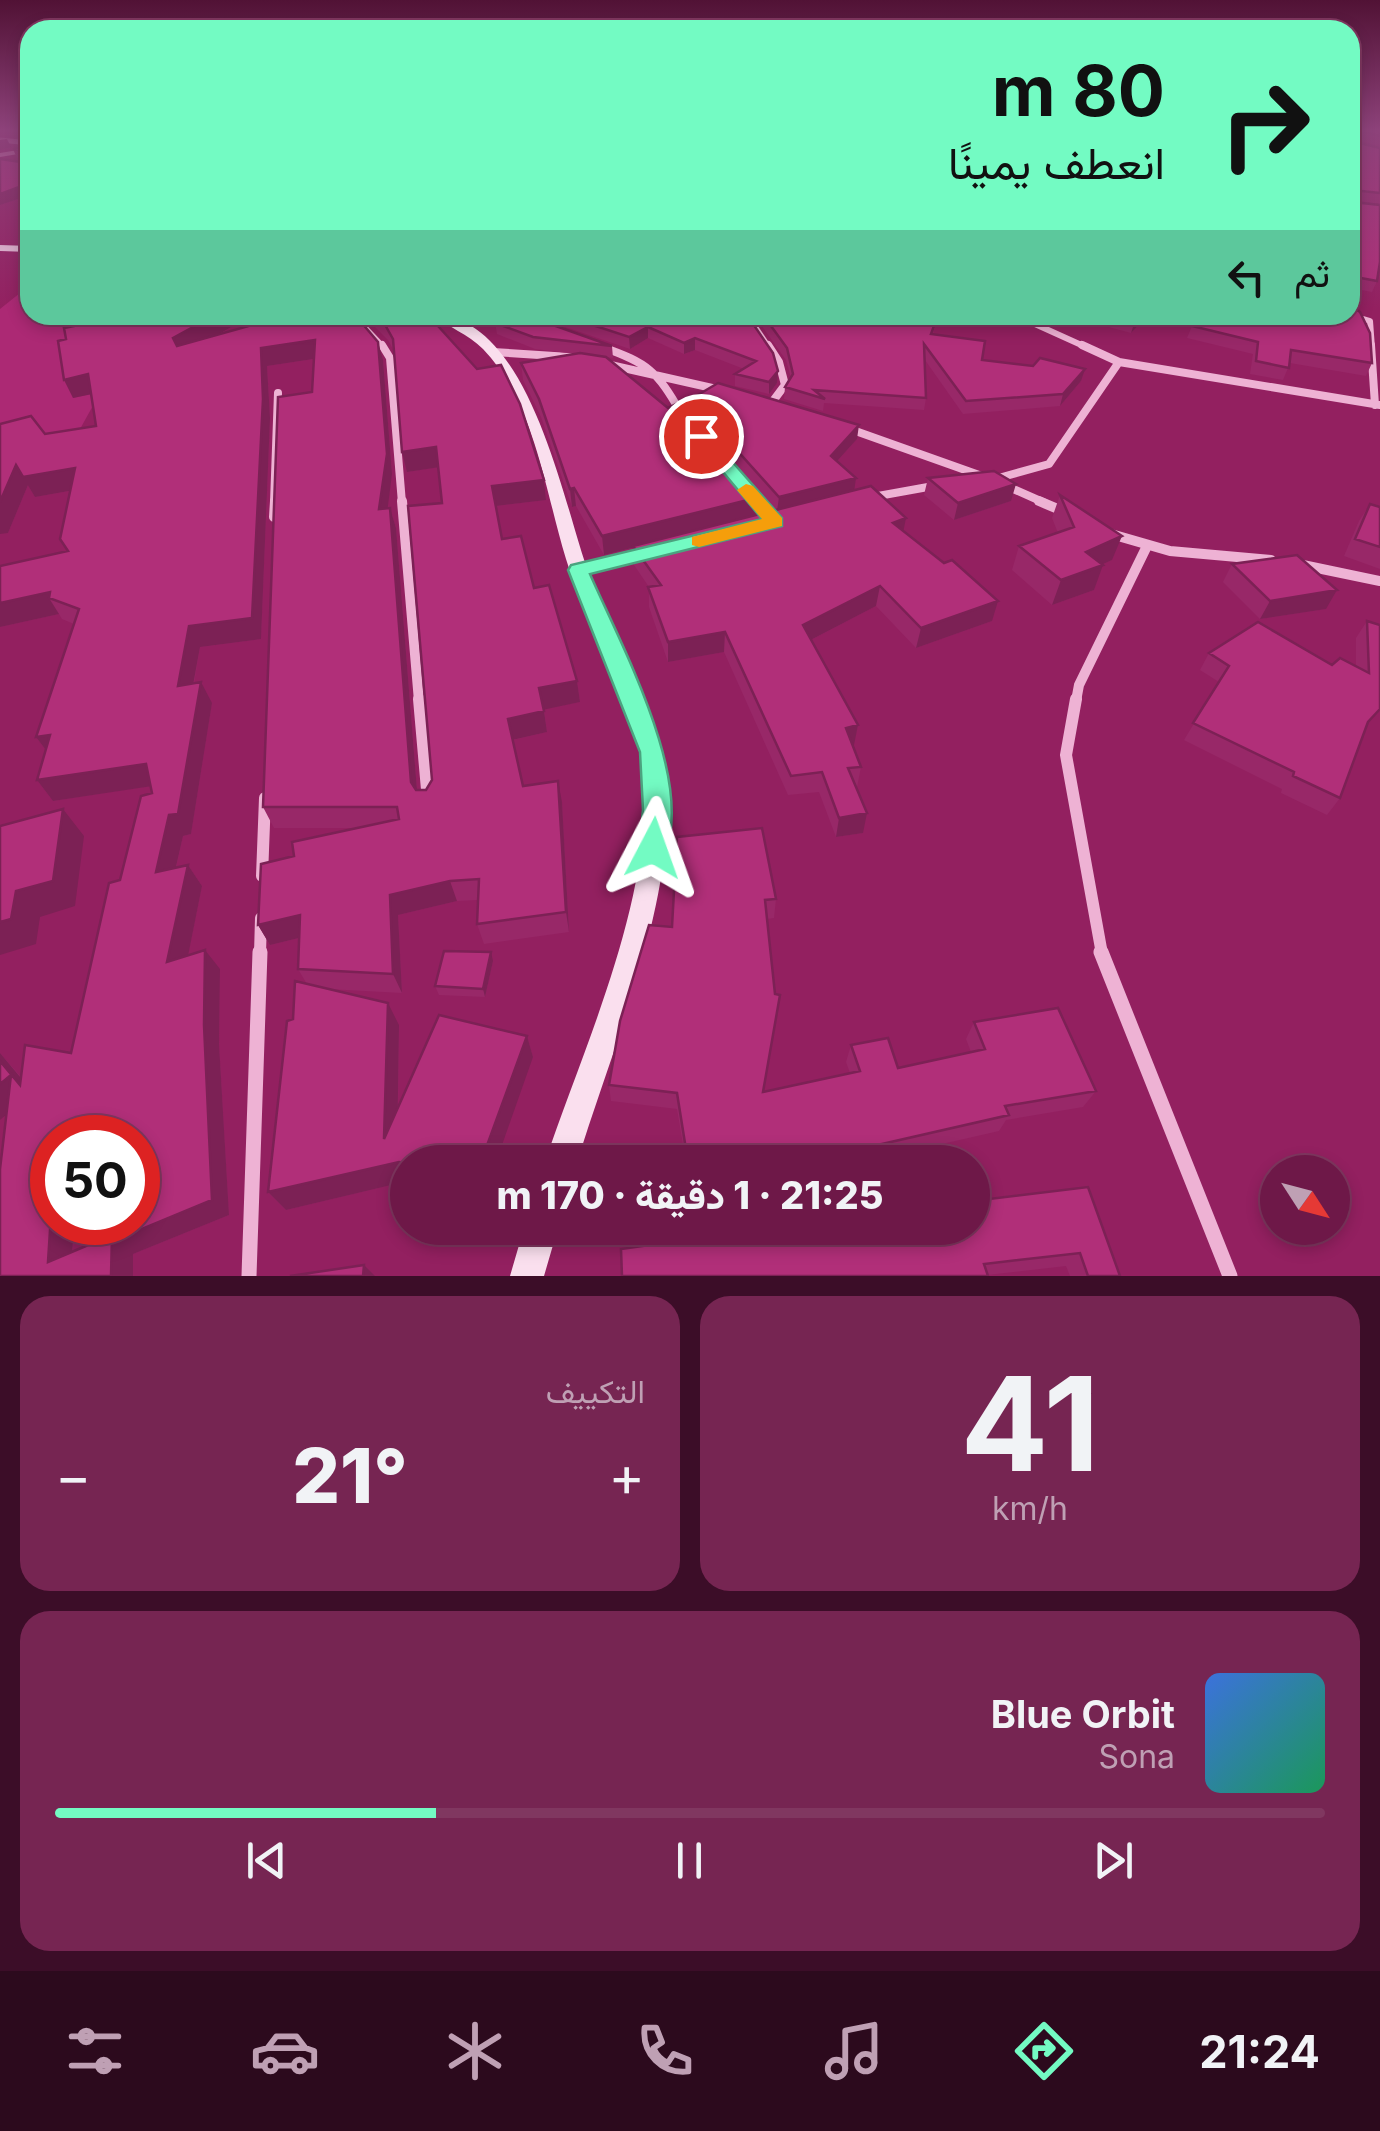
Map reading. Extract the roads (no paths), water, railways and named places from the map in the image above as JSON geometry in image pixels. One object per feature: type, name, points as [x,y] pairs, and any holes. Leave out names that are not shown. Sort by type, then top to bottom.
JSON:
[{"type":"main road","points":[[458,325],[493,352],[539,429],[578,570],[653,752],[656,810],[649,887],[566,1145]]},
{"type":"main road","points":[[526,1276],[536,1245]]},
{"type":"street","points":[[1370,321],[1380,314]]},
{"type":"street","points":[[1360,318],[1370,321]]},
{"type":"street","points":[[1034,325],[1119,362],[1378,405],[1370,321]]},
{"type":"street","points":[[363,325],[390,358],[428,802]]},
{"type":"street","points":[[754,325],[779,362],[784,385],[773,401]]},
{"type":"street","points":[[598,346],[631,358],[660,376],[690,423]]},
{"type":"street","points":[[493,352],[574,358]]},
{"type":"street","points":[[591,361],[735,393]]},
{"type":"street","points":[[847,503],[901,489],[992,480],[1048,464],[1119,362]]},
{"type":"street","points":[[274,530],[278,393]]},
{"type":"street","points":[[754,397],[791,408]]},
{"type":"street","points":[[828,421],[992,480],[1078,518]]},
{"type":"street","points":[[748,491],[775,522]]},
{"type":"street","points":[[757,526],[793,517]]},
{"type":"street","points":[[1096,527],[1146,548],[1212,558],[1274,560],[1380,580]]},
{"type":"street","points":[[1146,548],[1079,684],[1066,755],[1101,952],[1230,1276]]},
{"type":"street","points":[[578,570],[647,554]]},
{"type":"street","points":[[262,884],[265,785]]},
{"type":"street","points":[[249,1276],[262,903]]}]
